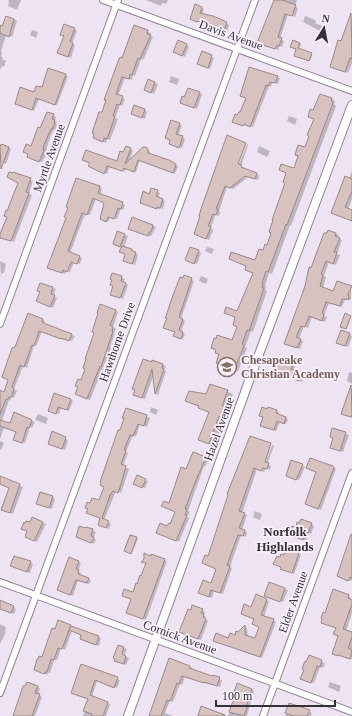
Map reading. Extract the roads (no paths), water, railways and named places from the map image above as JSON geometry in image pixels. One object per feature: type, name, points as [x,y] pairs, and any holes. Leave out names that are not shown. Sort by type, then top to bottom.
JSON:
[{"type":"street","name":"Davis Avenue","points":[[103,0],[118,2],[237,49],[352,91]]},
{"type":"street","name":"Hawthorne Drive","points":[[0,693],[255,0]]},
{"type":"street","name":"Myrtle Avenue","points":[[0,324],[118,2]]},
{"type":"street","name":"Hazel Avenue","points":[[128,716],[249,381],[352,105]]},
{"type":"street","name":"Elder Avenue","points":[[263,716],[352,473]]},
{"type":"street","name":"Cornick Avenue","points":[[0,582],[352,712]]},
{"type":"place","name":"Chesapeake Christian Academy","points":[[227,367]]},
{"type":"district","name":"Norfolk Highlands","points":[[285,538]]}]
